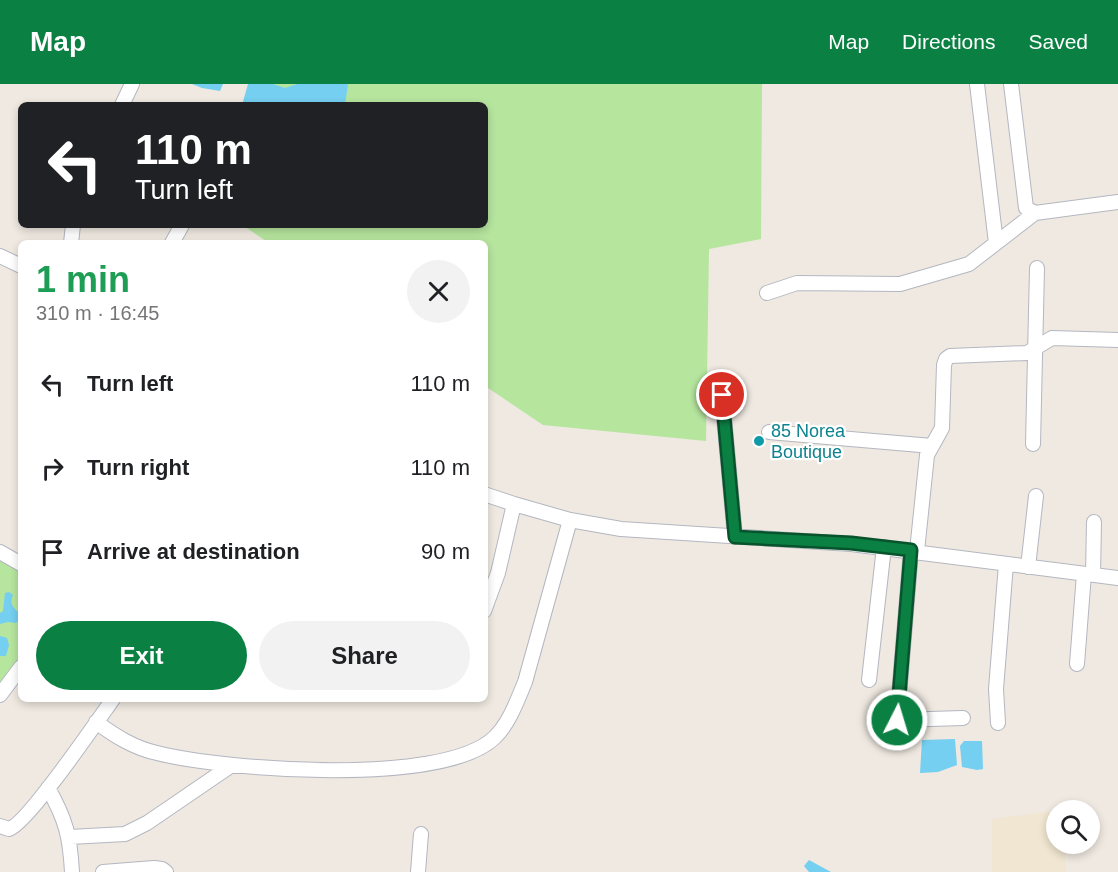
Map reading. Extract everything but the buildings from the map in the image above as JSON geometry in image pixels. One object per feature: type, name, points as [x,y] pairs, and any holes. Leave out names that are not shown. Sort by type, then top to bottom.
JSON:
[{"type":"street","points":[[123,102],[132,84]]},
{"type":"street","points":[[977,84],[996,243]]},
{"type":"street","points":[[1011,84],[1026,208],[1035,213]]},
{"type":"street","points":[[767,293],[796,283],[900,284],[969,264],[1035,213],[1118,202]]},
{"type":"street","points":[[0,256],[18,265]]},
{"type":"street","points":[[1033,444],[1037,267]]},
{"type":"street","points":[[963,718],[897,720],[914,551],[927,455],[942,428],[946,359],[950,356],[1027,353],[1052,338],[1118,340]]},
{"type":"street","points":[[722,395],[735,537]]},
{"type":"street","points":[[769,432],[932,446]]},
{"type":"street","points":[[488,495],[570,520],[621,529],[884,547],[1118,578]]},
{"type":"street","points":[[1028,567],[1036,496]]},
{"type":"street","points":[[488,600],[498,573],[514,504]]},
{"type":"street","points":[[96,722],[115,737],[157,753],[232,765],[369,770],[434,763],[469,753],[494,739],[517,703],[525,682],[570,520]]},
{"type":"street","points":[[1077,664],[1095,522]]},
{"type":"street","points":[[870,680],[884,547]]},
{"type":"street","points":[[0,552],[18,562]]},
{"type":"street","points":[[998,723],[996,679],[1006,564]]},
{"type":"street","points":[[0,695],[18,671]]},
{"type":"street","points":[[0,826],[9,829],[19,824],[110,702]]},
{"type":"street","points":[[70,837],[125,834],[147,823],[232,765]]},
{"type":"street","points":[[48,788],[66,822],[70,837],[72,872]]},
{"type":"street","points":[[418,872],[422,834]]},
{"type":"street","points":[[103,872],[154,868],[166,872]]},
{"type":"shaded area","points":[[1046,812],[1046,854],[1065,854],[1066,872],[992,872],[992,819]]},
{"type":"green space","points":[[254,84],[762,84],[761,239],[709,249],[706,441],[543,425],[488,388],[488,240],[264,240],[246,228],[488,228],[488,102],[252,102]]},
{"type":"green space","points":[[0,552],[18,562],[18,671],[0,695]]},
{"type":"water","points":[[192,84],[223,84],[220,91]]},
{"type":"water","points":[[248,84],[273,84],[285,88],[297,84],[348,84],[345,102],[243,102]]},
{"type":"water","points":[[9,592],[13,595],[13,607],[18,612],[16,623],[0,624],[5,593]]},
{"type":"water","points":[[0,636],[7,638],[9,645],[6,656],[0,656]]},
{"type":"water","points":[[955,739],[957,765],[938,772],[920,773],[922,740]]},
{"type":"water","points":[[964,741],[982,741],[983,769],[962,767],[960,746]]},
{"type":"water","points":[[809,860],[831,872],[809,872],[804,866]]},
{"type":"place","name":"85 Norea Boutique","points":[[759,441]]},
{"type":"route","points":[[722,395],[735,537],[851,543],[911,550],[897,720]]}]
